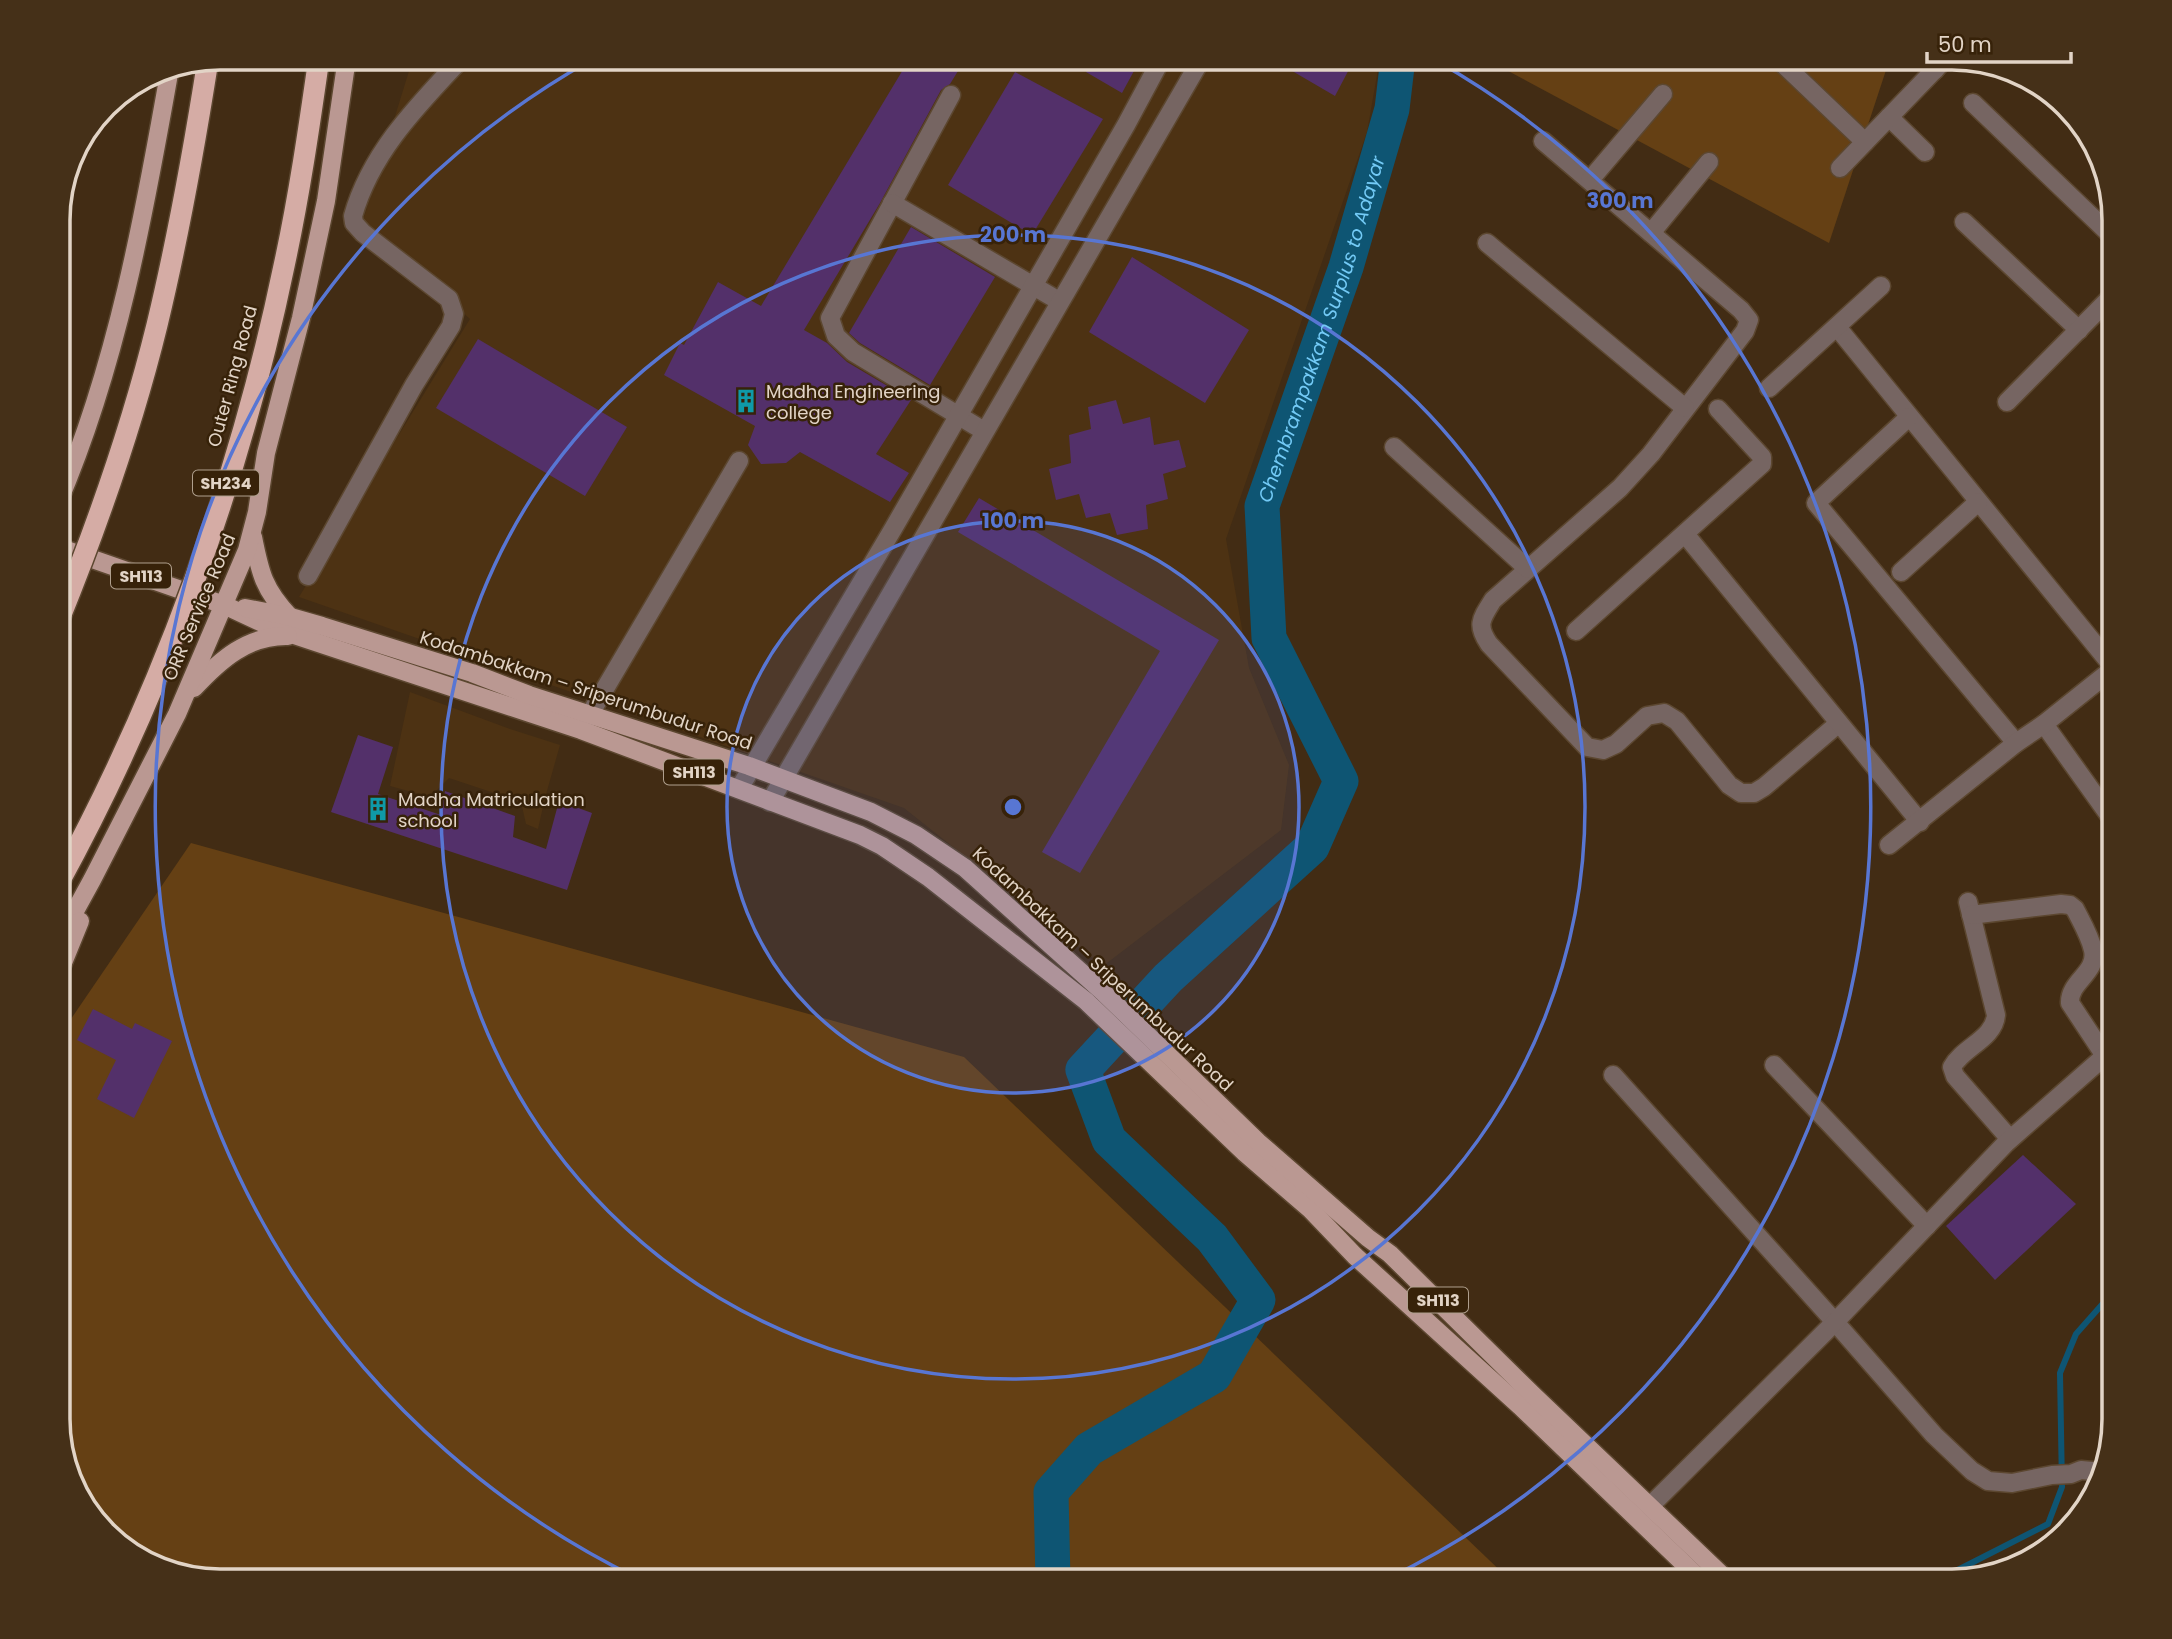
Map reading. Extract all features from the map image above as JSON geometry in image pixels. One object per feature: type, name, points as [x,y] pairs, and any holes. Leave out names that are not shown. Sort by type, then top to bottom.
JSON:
[{"type":"highway","name":"Outer Ring Road","points":[[70,862],[132,734],[171,642],[215,517],[255,387],[282,278],[317,70]]},
{"type":"highway","points":[[70,591],[121,449],[156,327],[183,205],[206,71]]},
{"type":"main road","name":"ORR Service Road","points":[[70,920],[182,702],[253,533],[266,453],[301,318],[326,201],[345,70]]},
{"type":"main road","points":[[70,475],[100,393],[124,301],[168,79]]},
{"type":"main road","points":[[70,466],[80,452]]},
{"type":"main road","points":[[253,533],[262,577],[274,600],[290,617]]},
{"type":"main road","name":"Kodambakkam – Sriperumbudur Road","points":[[70,551],[224,605],[290,617],[472,673],[770,802],[860,835],[898,856],[1127,1032],[1390,1254],[1533,1395],[1644,1512],[1692,1569]]},
{"type":"main road","name":"Kodambakkam – Sriperumbudur Road","points":[[224,605],[246,617],[299,636],[585,722],[752,767],[871,812],[916,835],[965,868],[1120,1009],[1127,1032],[1245,1153],[1311,1210],[1355,1256],[1644,1512],[1713,1569]]},
{"type":"main road","points":[[182,702],[220,661],[244,645],[278,635],[299,636]]},
{"type":"main road","points":[[70,945],[95,874]]},
{"type":"street","points":[[308,576],[414,385],[451,326],[454,314],[449,299],[363,233],[354,223],[353,216],[379,156],[401,124],[451,70]]},
{"type":"street","points":[[739,789],[1033,287],[1156,70]]},
{"type":"street","points":[[770,802],[1195,70]]},
{"type":"street","points":[[1790,70],[1865,142]]},
{"type":"street","points":[[1840,168],[1889,117],[1927,70]]},
{"type":"street","points":[[1590,180],[1663,94]]},
{"type":"street","points":[[951,95],[830,318],[836,337],[853,352],[984,431]]},
{"type":"street","points":[[1973,103],[2102,227]]},
{"type":"street","points":[[1889,117],[1925,152]]},
{"type":"street","points":[[1543,141],[1741,310],[1749,320],[1745,331],[1651,454],[1620,488],[1493,600],[1482,617],[1480,632],[1587,747],[1603,750],[1616,744],[1647,716],[1664,713],[1677,721],[1728,785],[1741,793],[1754,793],[1764,788],[1839,723]]},
{"type":"street","points":[[1651,233],[1709,162]]},
{"type":"street","points":[[892,203],[1059,301]]},
{"type":"street","points":[[1964,222],[2079,330]]},
{"type":"street","points":[[1487,243],[1685,408]]},
{"type":"street","points":[[1769,388],[1881,286]]},
{"type":"street","points":[[2007,402],[2102,306]]},
{"type":"street","points":[[1837,327],[2102,653]]},
{"type":"street","points":[[1576,631],[1762,464],[1762,457],[1718,408]]},
{"type":"street","points":[[1909,417],[1816,503],[2016,743]]},
{"type":"street","points":[[1394,447],[1528,569]]},
{"type":"street","points":[[585,722],[739,461]]},
{"type":"street","points":[[1902,572],[1978,502]]},
{"type":"street","points":[[1685,534],[1920,821]]},
{"type":"street","points":[[1889,845],[2102,678]]},
{"type":"street","points":[[2044,724],[2102,805]]},
{"type":"street","points":[[2010,1139],[1955,1076],[1952,1067],[1956,1059],[1996,1024],[1970,909],[2061,904],[2075,908],[2093,950],[2093,962],[2090,969],[2075,984],[2070,1003],[2102,1042]]},
{"type":"street","points":[[1644,1512],[1835,1322],[2010,1139],[2102,1059]]},
{"type":"street","points":[[1774,1065],[1927,1226]]},
{"type":"street","points":[[1613,1075],[1934,1435],[1972,1471],[1988,1481],[2012,1483],[2052,1475],[2093,1471]]},
{"type":"shaded area","points":[[409,70],[1378,70],[1367,132],[1226,539],[1249,668],[1289,765],[1281,830],[1103,966],[904,808],[299,597],[470,319],[363,220]]},
{"type":"shaded area","points":[[1506,70],[1886,70],[1829,243]]},
{"type":"shaded area","points":[[410,692],[560,745],[538,829],[526,824],[521,802],[449,778],[430,797],[390,786]]},
{"type":"shaded area","points":[[191,843],[964,1057],[1498,1569],[220,1569],[200,1568],[172,1561],[145,1549],[107,1518],[81,1476],[71,1439],[70,1020]]},
{"type":"building","points":[[903,70],[959,70],[950,84],[941,90],[880,203],[804,330],[827,343],[847,362],[911,400],[876,454],[909,473],[890,502],[800,452],[786,463],[761,464],[748,445],[755,426],[664,375],[680,343],[684,345],[718,282],[761,306]]},
{"type":"building","points":[[1087,70],[1134,70],[1122,93],[1086,72]]},
{"type":"building","points":[[1291,70],[1349,70],[1335,96]]},
{"type":"building","points":[[1015,72],[1103,119],[1032,235],[948,185]]},
{"type":"building","points":[[911,227],[995,277],[930,385],[860,343],[849,333]]},
{"type":"building","points":[[1132,257],[1249,330],[1205,403],[1089,332]]},
{"type":"building","points":[[478,339],[627,427],[585,496],[436,408]]},
{"type":"building","points":[[1116,400],[1123,424],[1150,417],[1154,445],[1179,440],[1186,467],[1163,474],[1168,499],[1146,505],[1148,529],[1117,535],[1110,513],[1086,518],[1079,494],[1056,500],[1049,469],[1071,463],[1069,435],[1091,429],[1088,407]]},
{"type":"building","points":[[979,498],[1219,640],[1080,873],[1042,852],[1160,651],[958,532]]},
{"type":"building","name":"Madha Matriculation school","points":[[358,735],[393,747],[378,794],[441,815],[445,791],[515,816],[513,837],[546,849],[559,801],[592,813],[567,890],[331,812]]},
{"type":"building","points":[[93,1009],[132,1029],[135,1023],[172,1041],[134,1118],[97,1099],[116,1060],[77,1040]]},
{"type":"building","points":[[2023,1155],[2076,1204],[1995,1280],[1946,1226]]},
{"type":"waterway","name":"Chembrampakkam Surplus to Adayar","points":[[1053,1569],[1051,1492],[1089,1449],[1214,1376],[1258,1300],[1212,1238],[1109,1140],[1083,1070],[1168,978],[1312,847],[1341,781],[1269,638],[1262,506],[1346,267],[1392,109],[1397,70]]},
{"type":"waterway","points":[[1960,1569],[2048,1524],[2062,1487],[2060,1373],[2076,1334],[2102,1305]]},
{"type":"place","name":"Madha Engineering college","points":[[746,401]]},
{"type":"place","name":"Madha Matriculation school","points":[[378,809]]}]
